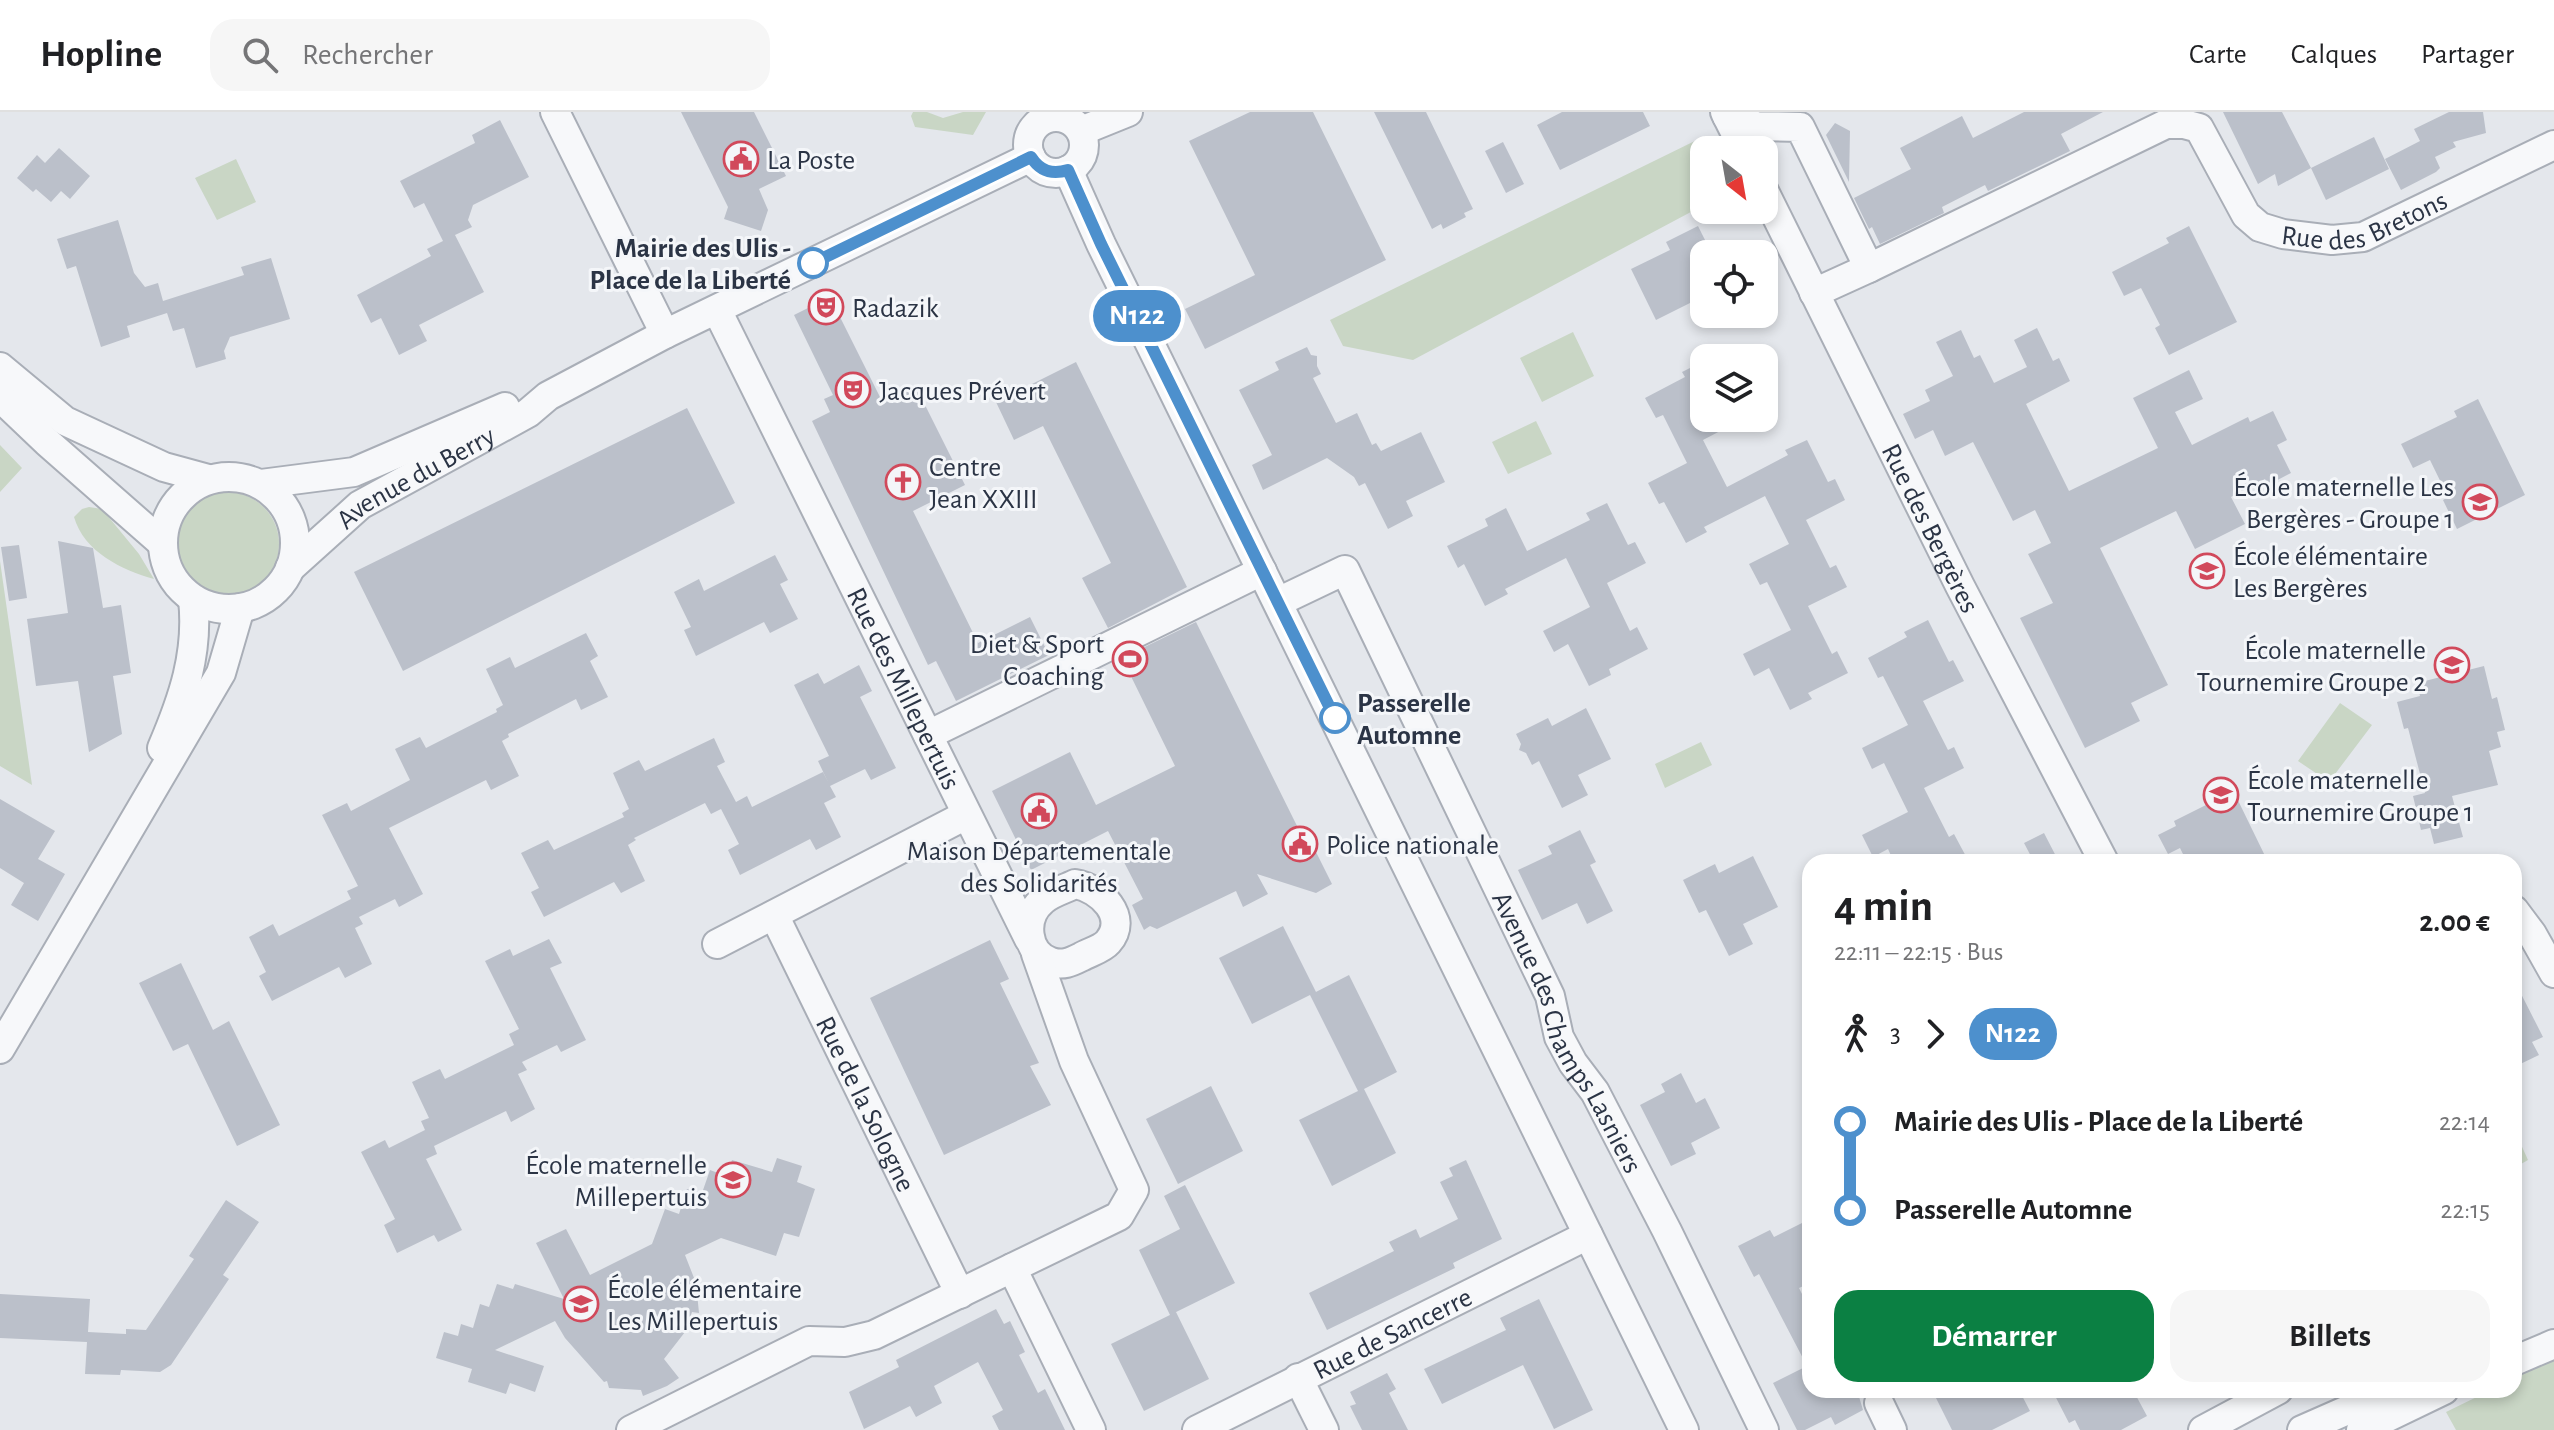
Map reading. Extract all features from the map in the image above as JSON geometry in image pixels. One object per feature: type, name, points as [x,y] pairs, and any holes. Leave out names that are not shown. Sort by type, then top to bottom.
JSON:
[{"type":"street","points":[[555,112],[665,334]]},
{"type":"street","points":[[1081,131],[1128,112]]},
{"type":"street","points":[[1726,114],[1737,136]]},
{"type":"street","points":[[1726,114],[1756,126],[1800,127],[1869,268],[1814,293]]},
{"type":"street","points":[[1042,116],[1069,119],[1081,131],[1084,149],[1081,158],[1068,170],[1060,173],[1046,171],[1031,157],[1029,136],[1042,116]]},
{"type":"street","name":"Rue des Bretons","points":[[1869,268],[2166,124],[2199,128],[2246,215],[2260,227],[2283,234],[2332,240],[2363,237],[2554,145]]},
{"type":"street","name":"Avenue du Berry","points":[[290,568],[360,505],[528,413],[548,396],[665,334],[1031,157]]},
{"type":"street","points":[[1068,170],[1101,244],[1400,846],[1684,1430]]},
{"type":"street","name":"Rue des Bergères","points":[[1778,220],[1967,600],[2100,854]]},
{"type":"street","name":"Rue des Millepertuis","points":[[717,310],[966,815],[717,944]]},
{"type":"street","points":[[0,367],[65,421],[164,467],[208,479]]},
{"type":"street","name":"Avenue du Berry","points":[[261,484],[354,472],[520,401],[548,396]]},
{"type":"street","points":[[0,397],[162,543]]},
{"type":"street","points":[[235,476],[261,484],[288,511],[294,529],[295,549],[290,568],[268,596],[240,608],[224,609],[193,599],[181,589],[164,560],[162,543],[165,523],[175,504],[189,489],[208,479],[235,476]]},
{"type":"street","name":"Avenue des Champs Lasniers","points":[[1278,602],[1345,570],[1550,996],[1559,1037],[1573,1063],[1595,1092],[1764,1430]]},
{"type":"street","points":[[928,735],[1262,571]]},
{"type":"street","points":[[148,793],[190,670],[195,640],[193,599]]},
{"type":"street","points":[[0,1049],[148,793],[192,727],[221,673],[240,608]]},
{"type":"street","points":[[631,1430],[809,1341],[845,1342],[874,1335],[960,1294],[1119,1216],[1134,1190],[1074,1061],[1032,946],[966,815]]},
{"type":"street","name":"Rue de la Sologne","points":[[774,915],[960,1294]]},
{"type":"street","points":[[2522,921],[2554,973]]},
{"type":"street","name":"Rue de Sancerre","points":[[1197,1430],[1588,1235]]},
{"type":"street","points":[[1012,1268],[1091,1430]]},
{"type":"street","points":[[2522,1340],[2554,1329]]},
{"type":"street","points":[[2522,1358],[2554,1344]]},
{"type":"street","points":[[1298,1378],[1324,1430]]},
{"type":"street","points":[[2203,1430],[2263,1398]]},
{"type":"street","points":[[2362,1412],[2382,1398]]},
{"type":"street","points":[[2302,1430],[2414,1398]]},
{"type":"street","points":[[1879,1403],[1892,1430]]},
{"type":"green space","points":[[913,112],[927,112],[943,118],[963,112],[986,112],[973,135],[915,127],[911,116]]},
{"type":"green space","points":[[1690,143],[1690,212],[1413,360],[1343,346],[1330,320]]},
{"type":"green space","points":[[236,159],[256,202],[217,220],[195,178]]},
{"type":"green space","points":[[1573,332],[1594,376],[1542,402],[1520,358]]},
{"type":"green space","points":[[1536,421],[1552,454],[1508,474],[1492,442]]},
{"type":"green space","points":[[0,445],[22,468],[0,492]]},
{"type":"green space","points":[[227,492],[247,496],[264,507],[275,524],[279,544],[275,564],[264,581],[247,592],[227,596],[207,592],[190,581],[179,564],[175,544],[179,524],[190,507],[207,496]]},
{"type":"green space","points":[[89,507],[102,509],[139,554],[154,579],[117,565],[95,550],[74,517]]},
{"type":"green space","points":[[0,561],[32,785],[0,766]]},
{"type":"green space","points":[[2340,703],[2372,725],[2329,782],[2298,761]]},
{"type":"green space","points":[[1701,742],[1712,765],[1665,788],[1655,764]]},
{"type":"green space","points":[[2522,1147],[2528,1160],[2522,1163]]},
{"type":"green space","points":[[2554,1358],[2554,1430],[2456,1430],[2446,1412],[2475,1398],[2522,1398],[2522,1374]]},
{"type":"building","name":"La Poste","points":[[681,112],[754,112],[786,176],[759,189],[768,210],[761,231],[724,219],[728,207]]},
{"type":"building","points":[[1250,112],[1313,112],[1386,260],[1205,349],[1185,309],[1255,275],[1189,141]]},
{"type":"building","points":[[1374,112],[1426,112],[1473,209],[1464,213],[1466,217],[1443,229],[1441,224],[1432,229]]},
{"type":"building","points":[[1562,112],[1643,112],[1650,126],[1560,170],[1537,125]]},
{"type":"building","points":[[2024,112],[2103,112],[2061,134],[2070,151],[1988,191],[1985,185],[1942,207],[1944,213],[1880,244],[1854,198],[1911,169],[1900,148],[1962,116],[1973,138]]},
{"type":"building","points":[[2223,112],[2282,112],[2311,168],[2278,186],[2275,174],[2258,184]]},
{"type":"building","points":[[2449,112],[2483,112],[2486,133],[2453,142],[2456,147],[2435,157],[2440,168],[2436,172],[2401,190],[2385,159],[2420,141],[2414,129]]},
{"type":"building","points":[[500,120],[529,177],[473,205],[468,220],[472,227],[455,235],[484,292],[419,325],[427,341],[399,355],[381,318],[371,323],[357,295],[431,256],[427,249],[443,241],[424,203],[414,208],[400,181],[475,143],[472,135]]},
{"type":"building","points":[[1835,123],[1850,131],[1849,182],[1826,135]]},
{"type":"building","points":[[2374,137],[2389,169],[2326,200],[2311,168]]},
{"type":"building","points":[[1503,142],[1524,184],[1506,193],[1485,151]]},
{"type":"building","points":[[59,148],[90,176],[70,199],[61,191],[51,202],[17,178],[37,155],[45,163]]},
{"type":"building","points":[[118,220],[134,273],[145,287],[158,283],[163,301],[244,275],[241,267],[271,258],[290,319],[230,337],[224,351],[226,359],[196,368],[184,328],[173,331],[167,313],[127,326],[130,337],[101,347],[76,266],[67,269],[57,239]]},
{"type":"building","points":[[1698,226],[1705,240],[1690,240],[1690,303],[1656,320],[1631,269],[1670,250],[1666,242]]},
{"type":"building","points":[[2189,226],[2237,322],[2169,355],[2155,328],[2160,325],[2141,288],[2124,296],[2112,272],[2169,243],[2166,238]]},
{"type":"building","points":[[830,297],[882,401],[915,385],[965,485],[913,511],[978,643],[1030,617],[1049,655],[956,701],[936,661],[928,665],[812,421],[830,412],[824,399],[833,395],[794,315]]},
{"type":"building","points":[[2037,328],[2053,361],[2059,358],[2070,381],[2026,404],[2069,491],[2158,448],[2133,398],[2189,370],[2203,399],[2175,412],[2192,445],[2248,417],[2250,422],[2273,411],[2287,440],[2277,445],[2291,473],[2268,485],[2265,479],[2231,497],[2245,524],[2195,549],[2176,511],[2100,548],[2168,685],[2131,703],[2140,721],[2085,748],[2020,618],[2053,603],[2028,554],[2051,543],[2035,510],[2013,521],[1973,442],[1945,456],[1933,430],[1915,439],[1903,414],[1930,401],[1925,390],[1953,376],[1936,342],[1961,330],[1974,358],[1980,355],[1994,383],[2027,367],[2014,340]]},
{"type":"building","points":[[1307,347],[1311,355],[1317,356],[1321,374],[1313,378],[1336,423],[1357,413],[1372,445],[1376,443],[1381,451],[1421,432],[1445,482],[1406,501],[1413,516],[1388,529],[1365,483],[1359,486],[1354,477],[1327,458],[1263,490],[1252,465],[1272,455],[1239,390],[1279,370],[1275,362]]},
{"type":"building","points":[[1076,362],[1187,587],[1108,628],[1082,578],[1111,563],[1043,426],[1014,440],[996,402]]},
{"type":"building","points":[[1690,368],[1690,432],[1718,432],[1703,440],[1727,487],[1788,455],[1785,450],[1807,440],[1828,482],[1835,479],[1845,500],[1806,520],[1830,568],[1836,565],[1847,587],[1808,606],[1832,654],[1837,651],[1848,673],[1808,693],[1812,699],[1790,710],[1769,668],[1754,676],[1743,654],[1791,630],[1767,582],[1760,585],[1749,564],[1789,544],[1765,496],[1704,527],[1707,532],[1686,543],[1664,502],[1659,504],[1648,483],[1687,463],[1663,415],[1656,418],[1645,398],[1685,377],[1682,372]]},
{"type":"building","points":[[2478,399],[2525,495],[2457,529],[2443,500],[2448,497],[2430,460],[2413,468],[2401,444],[2457,417],[2454,411]]},
{"type":"building","points":[[687,408],[735,503],[403,671],[354,572]]},
{"type":"building","points":[[1607,503],[1628,545],[1635,542],[1646,563],[1607,583],[1630,631],[1637,627],[1648,649],[1609,669],[1611,675],[1589,686],[1568,644],[1554,652],[1543,631],[1590,607],[1566,558],[1505,589],[1508,594],[1485,606],[1464,564],[1458,568],[1447,546],[1488,526],[1485,519],[1506,508],[1527,551],[1590,520],[1586,513]]},
{"type":"building","points":[[58,541],[93,548],[103,608],[121,605],[131,673],[113,676],[122,734],[89,752],[78,681],[36,686],[27,619],[68,613]]},
{"type":"building","points":[[19,545],[27,598],[9,601],[1,547]]},
{"type":"building","points":[[775,555],[788,580],[780,584],[798,619],[770,633],[764,622],[696,656],[684,630],[691,627],[674,592],[699,579],[704,591]]},
{"type":"building","points":[[1928,620],[1949,662],[1953,660],[1964,681],[1923,701],[1948,750],[1954,747],[1964,768],[1924,788],[1949,837],[1954,834],[1965,854],[1890,854],[1888,849],[1872,854],[1862,835],[1908,812],[1884,763],[1872,769],[1862,748],[1908,725],[1883,676],[1878,678],[1868,658],[1907,637],[1904,632]]},
{"type":"building","points":[[1196,622],[1300,832],[1306,832],[1332,884],[1316,893],[1257,874],[1268,894],[1243,907],[1236,891],[1157,929],[1150,926],[1144,930],[1132,905],[1143,899],[1108,831],[1031,870],[992,791],[1070,752],[1096,805],[1175,766],[1122,658]]},
{"type":"building","points":[[586,633],[598,656],[590,661],[608,697],[581,710],[576,699],[508,734],[509,737],[502,741],[519,776],[491,790],[486,780],[389,828],[423,894],[399,907],[395,899],[359,917],[363,924],[355,928],[372,964],[345,978],[339,967],[272,1001],[259,976],[266,972],[249,937],[273,924],[279,936],[351,899],[347,891],[358,886],[322,815],[347,803],[351,811],[410,780],[395,749],[420,737],[426,748],[497,712],[496,709],[503,705],[486,669],[510,657],[515,668]]},
{"type":"building","points":[[859,665],[872,691],[860,697],[896,768],[871,780],[865,769],[830,786],[836,797],[824,803],[841,837],[816,850],[810,839],[740,875],[728,850],[739,844],[721,809],[711,814],[705,803],[634,838],[636,840],[628,845],[645,881],[621,893],[614,882],[544,917],[531,892],[539,888],[521,853],[548,840],[554,850],[624,817],[622,813],[629,809],[613,773],[639,760],[645,771],[714,738],[725,762],[717,766],[736,802],[747,796],[752,807],[823,772],[828,782],[818,761],[829,756],[794,685],[818,673],[824,684]]},
{"type":"building","points":[[2484,666],[2492,699],[2497,697],[2505,730],[2497,732],[2501,747],[2489,751],[2498,785],[2452,796],[2463,837],[2434,844],[2430,828],[2421,830],[2413,796],[2425,793],[2408,728],[2404,729],[2397,702],[2420,696],[2417,683]]},
{"type":"building","points":[[1586,708],[1611,759],[1578,775],[1588,795],[1562,808],[1539,761],[1532,765],[1526,753],[1519,750],[1521,744],[1516,734],[1548,718],[1552,726]]},
{"type":"building","points":[[2231,786],[2264,854],[2183,854],[2180,848],[2168,854],[2158,835],[2176,826],[2174,821],[2210,803],[2207,798]]},
{"type":"building","points":[[0,799],[55,831],[38,859],[65,874],[38,921],[11,905],[24,883],[0,868]]},
{"type":"building","points":[[1580,830],[1596,862],[1590,865],[1613,911],[1587,924],[1577,903],[1542,920],[1518,870],[1552,854],[1548,846]]},
{"type":"building","points":[[2044,833],[2055,854],[2030,854],[2024,843]]},
{"type":"building","points":[[1753,856],[1778,907],[1743,924],[1753,944],[1729,956],[1706,910],[1699,913],[1683,880],[1715,864],[1719,873]]},
{"type":"building","points":[[1283,926],[1316,992],[1252,1024],[1219,958]]},
{"type":"building","points":[[549,939],[562,963],[550,968],[586,1040],[561,1052],[557,1045],[522,1062],[527,1070],[518,1074],[535,1109],[511,1122],[506,1111],[434,1146],[437,1154],[426,1159],[462,1230],[438,1242],[434,1235],[397,1253],[384,1225],[395,1219],[361,1152],[385,1140],[389,1148],[425,1130],[421,1121],[429,1118],[412,1082],[440,1069],[445,1079],[514,1045],[509,1034],[519,1029],[485,961],[510,949],[513,956]]},
{"type":"building","points":[[990,940],[1009,979],[1000,983],[1039,1063],[1030,1066],[1051,1105],[944,1155],[870,998]]},
{"type":"building","points":[[181,963],[213,1030],[229,1021],[280,1125],[237,1146],[188,1044],[173,1051],[139,983]]},
{"type":"building","points":[[1349,975],[1397,1072],[1364,1089],[1396,1153],[1332,1186],[1299,1120],[1358,1091],[1310,995]]},
{"type":"building","points":[[2522,996],[2543,1037],[2532,1042],[2539,1055],[2522,1063]]},
{"type":"building","points":[[1681,1073],[1696,1103],[1705,1098],[1720,1128],[1691,1143],[1696,1154],[1671,1166],[1640,1105],[1665,1092],[1661,1084]]},
{"type":"building","points":[[1211,1086],[1243,1151],[1178,1184],[1146,1119]]},
{"type":"building","points":[[777,1158],[802,1166],[797,1182],[815,1189],[799,1237],[784,1233],[776,1256],[721,1238],[685,1255],[696,1283],[699,1313],[692,1312],[685,1332],[664,1359],[679,1378],[667,1386],[643,1396],[641,1390],[609,1388],[607,1381],[604,1382],[565,1338],[555,1321],[495,1350],[544,1366],[535,1392],[510,1383],[506,1394],[468,1382],[472,1369],[436,1358],[444,1332],[458,1336],[461,1324],[473,1328],[480,1304],[489,1307],[497,1284],[513,1289],[515,1284],[564,1299],[536,1243],[566,1229],[590,1275],[652,1244],[665,1209],[679,1214],[687,1189],[702,1193],[710,1170],[726,1176],[732,1160],[772,1172]]},
{"type":"building","points":[[1466,1160],[1502,1239],[1453,1263],[1455,1268],[1327,1330],[1309,1293],[1394,1251],[1389,1242],[1416,1229],[1420,1238],[1458,1219],[1440,1182],[1453,1176],[1449,1168]]},
{"type":"building","points":[[1185,1185],[1235,1283],[1170,1315],[1139,1250],[1180,1229],[1164,1196]]},
{"type":"building","points":[[226,1200],[259,1222],[223,1275],[229,1279],[171,1365],[160,1372],[121,1370],[120,1375],[85,1374],[87,1342],[0,1338],[0,1294],[90,1299],[88,1332],[126,1334],[126,1329],[146,1330],[194,1259],[189,1256]]},
{"type":"building","points":[[1802,1223],[1802,1287],[1799,1288],[1802,1294],[1802,1356],[1759,1274],[1754,1277],[1738,1246],[1770,1230],[1774,1237]]},
{"type":"building","points":[[1539,1299],[1593,1410],[1554,1429],[1523,1365],[1442,1404],[1424,1369],[1506,1330],[1500,1318]]},
{"type":"building","points":[[996,1309],[1004,1324],[1010,1321],[1025,1352],[1019,1355],[1038,1393],[1045,1389],[1065,1430],[999,1430],[992,1416],[1003,1410],[978,1362],[934,1386],[942,1403],[916,1417],[910,1406],[864,1429],[849,1392],[899,1367],[896,1360]]},
{"type":"building","points":[[1176,1312],[1209,1379],[1144,1411],[1111,1344]]},
{"type":"building","points":[[1802,1368],[1802,1398],[1859,1398],[1863,1410],[1835,1425],[1831,1417],[1805,1430],[1797,1430],[1773,1383]]},
{"type":"building","points":[[1387,1373],[1396,1389],[1389,1393],[1408,1430],[1362,1430],[1350,1406],[1356,1404],[1350,1392]]},
{"type":"building","points":[[1936,1398],[2023,1398],[2030,1411],[1992,1430],[1952,1430]]},
{"type":"building","points":[[2056,1398],[2137,1398],[2147,1416],[2121,1430],[2080,1430],[2075,1420],[2069,1423]]},
{"type":"bus line","name":"N122","points":[[813,263],[1031,157],[1046,171],[1060,173],[1068,170],[1101,244],[1335,718]]},
{"type":"place","name":"La Poste","points":[[741,159]]},
{"type":"place","name":"Mairie des Ulis - Place de la Liberté","points":[[813,263]]},
{"type":"place","name":"Radazik","points":[[826,307]]},
{"type":"place","name":"Jacques Prévert","points":[[853,390]]},
{"type":"place","name":"Centre Jean XXIII","points":[[903,482]]},
{"type":"place","name":"École maternelle Les Bergères - Groupe 1","points":[[2480,502]]},
{"type":"place","name":"École élémentaire Les Bergères","points":[[2207,571]]},
{"type":"place","name":"Diet & Sport Coaching","points":[[1130,659]]},
{"type":"place","name":"École maternelle Tournemire Groupe 2","points":[[2452,665]]},
{"type":"place","name":"Passerelle Automne","points":[[1335,718]]},
{"type":"place","name":"École maternelle Tournemire Groupe 1","points":[[2221,795]]},
{"type":"place","name":"Maison Départementale des Solidarités","points":[[1039,811]]},
{"type":"place","name":"Police nationale","points":[[1300,844]]},
{"type":"place","name":"École maternelle Millepertuis","points":[[733,1180]]},
{"type":"place","name":"École élémentaire Les Millepertuis","points":[[581,1304]]}]
